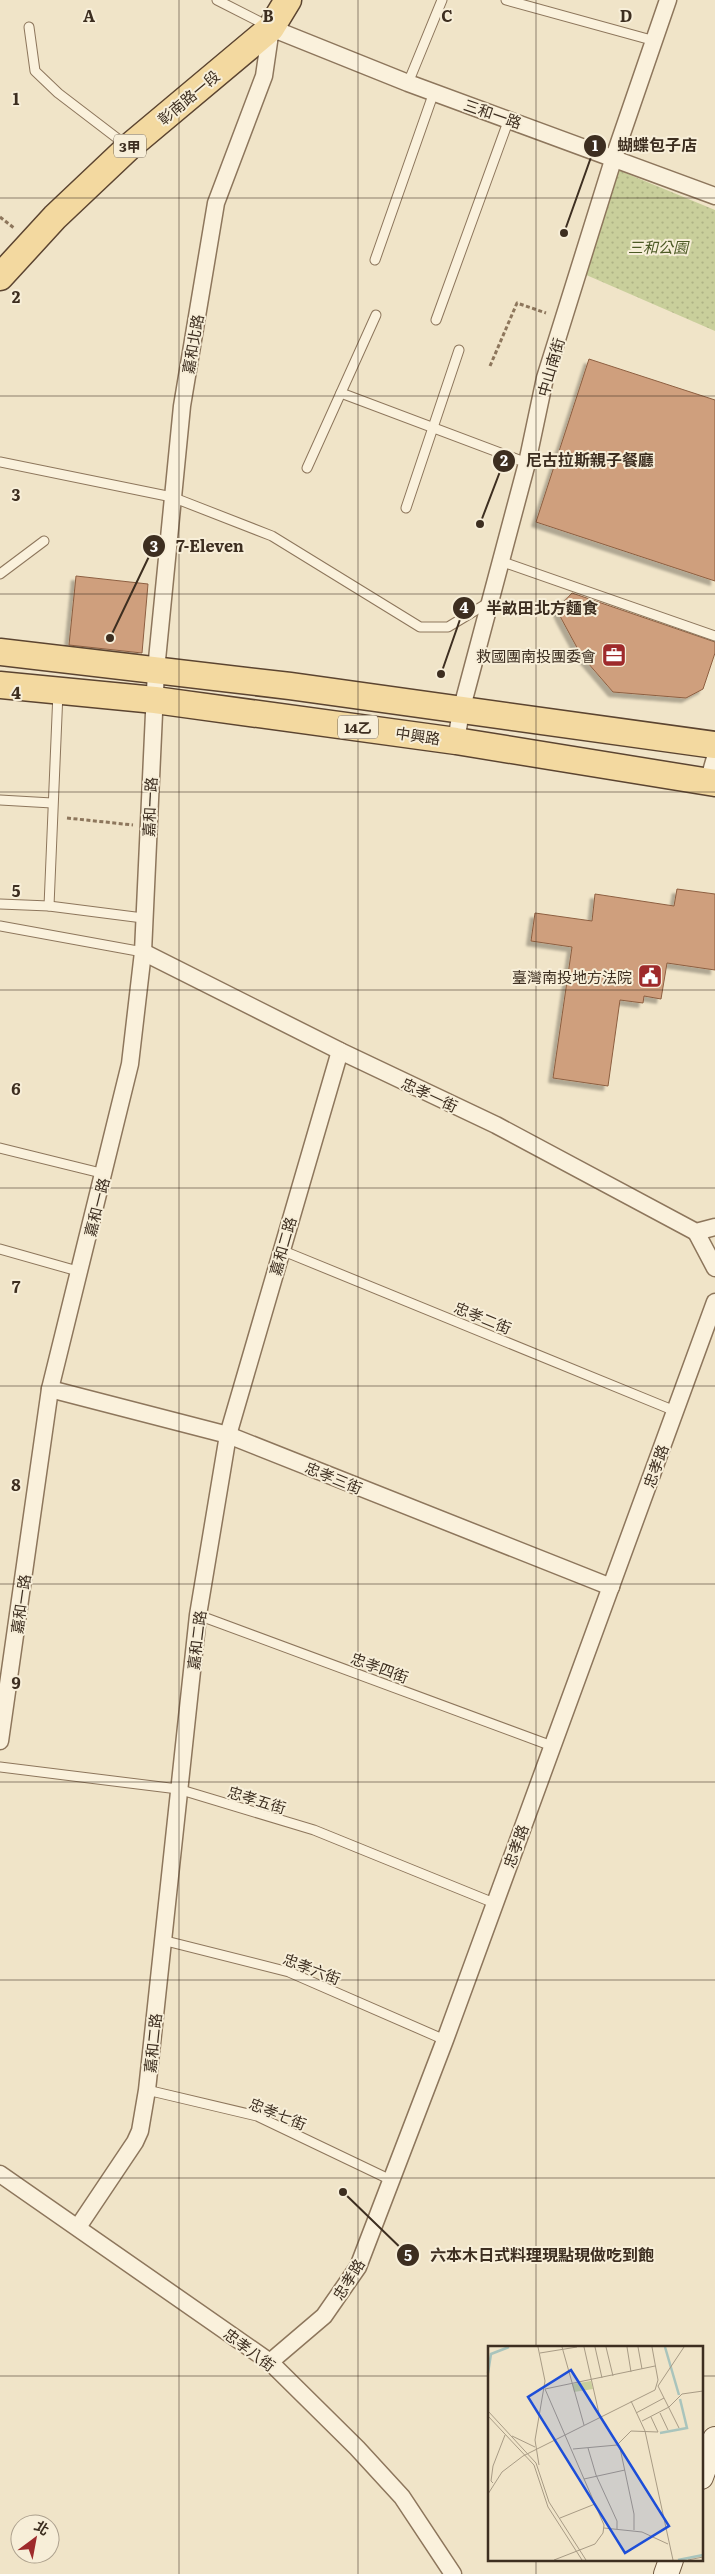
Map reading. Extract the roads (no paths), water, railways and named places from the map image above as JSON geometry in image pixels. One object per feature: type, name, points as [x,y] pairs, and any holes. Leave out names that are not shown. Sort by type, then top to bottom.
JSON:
[{"type":"main road","name":"彰南路一段","points":[[0,277],[55,218],[129,147],[271,28],[288,0]]},
{"type":"main road","name":"中興路","points":[[0,652],[290,686],[715,745]]},
{"type":"main road","name":"中興路","points":[[0,685],[58,689],[155,700],[713,774]]},
{"type":"street","name":"中山南街","points":[[456,741],[461,711],[527,463],[545,378],[614,157],[668,0]]},
{"type":"street","name":"三和一路","points":[[271,28],[408,83],[614,157],[715,196]]},
{"type":"street","name":"嘉和北路","points":[[156,670],[182,406],[216,203],[264,76],[271,28]]},
{"type":"street","name":"嘉和一路","points":[[0,1741],[50,1389],[105,1174],[130,1064],[143,952],[143,918],[156,670]]},
{"type":"street","name":"忠孝一街","points":[[143,952],[340,1051],[496,1125],[696,1232]]},
{"type":"street","name":"嘉和二路","points":[[78,2227],[135,2142],[140,2131],[147,2090],[198,1615],[228,1435],[340,1051]]},
{"type":"street","points":[[715,1227],[696,1232],[715,1268]]},
{"type":"street","name":"忠孝路","points":[[270,2362],[324,2316],[358,2267],[393,2180],[445,2040],[715,1302]]},
{"type":"street","name":"忠孝三街","points":[[50,1389],[228,1435],[611,1587]]},
{"type":"street","name":"忠孝八街","points":[[0,2174],[270,2362],[357,2448],[402,2497],[454,2574]]},
{"type":"street","points":[[702,2474],[715,2439]]},
{"type":"street","points":[[666,2574],[670,2562]]},
{"type":"lane","points":[[217,0],[271,28]]},
{"type":"lane","points":[[408,83],[442,0]]},
{"type":"lane","points":[[506,0],[655,40]]},
{"type":"lane","points":[[29,27],[35,71],[65,99],[129,147]]},
{"type":"lane","points":[[375,260],[434,92]]},
{"type":"lane","points":[[436,320],[509,119]]},
{"type":"lane","points":[[307,468],[376,315]]},
{"type":"lane","points":[[406,508],[459,350]]},
{"type":"lane","points":[[341,393],[527,463]]},
{"type":"lane","points":[[0,462],[172,496],[272,536],[420,626],[448,627],[492,600]]},
{"type":"lane","points":[[0,574],[44,541]]},
{"type":"lane","points":[[500,561],[715,636]]},
{"type":"lane","points":[[49,906],[51,816],[58,689]]},
{"type":"lane","points":[[0,800],[52,804]]},
{"type":"lane","points":[[0,904],[49,906],[143,918]]},
{"type":"lane","points":[[0,926],[143,952]]},
{"type":"lane","points":[[0,1148],[105,1174]]},
{"type":"lane","points":[[0,1249],[80,1272]]},
{"type":"lane","name":"忠孝二街","points":[[281,1250],[675,1411]]},
{"type":"lane","name":"忠孝四街","points":[[198,1615],[552,1746]]},
{"type":"lane","name":"忠孝五街","points":[[0,1767],[178,1789],[314,1830],[494,1904]]},
{"type":"lane","name":"忠孝六街","points":[[162,1940],[289,1972],[445,2040]]},
{"type":"lane","name":"忠孝七街","points":[[147,2090],[257,2116],[393,2180]]},
{"type":"place","name":"蝴蝶包子店","points":[[564,233]]},
{"type":"place","name":"尼古拉斯親子餐廳","points":[[480,524]]},
{"type":"place","name":"7-Eleven","points":[[110,638]]},
{"type":"place","name":"救國團南投團委會","points":[[614,655]]},
{"type":"place","name":"半畝田北方麵食","points":[[441,674]]},
{"type":"place","name":"臺灣南投地方法院","points":[[650,976]]},
{"type":"place","name":"六本木日式料理現點現做吃到飽","points":[[343,2192]]},
{"type":"park label","name":"三和公園","points":[[658,246]]}]
